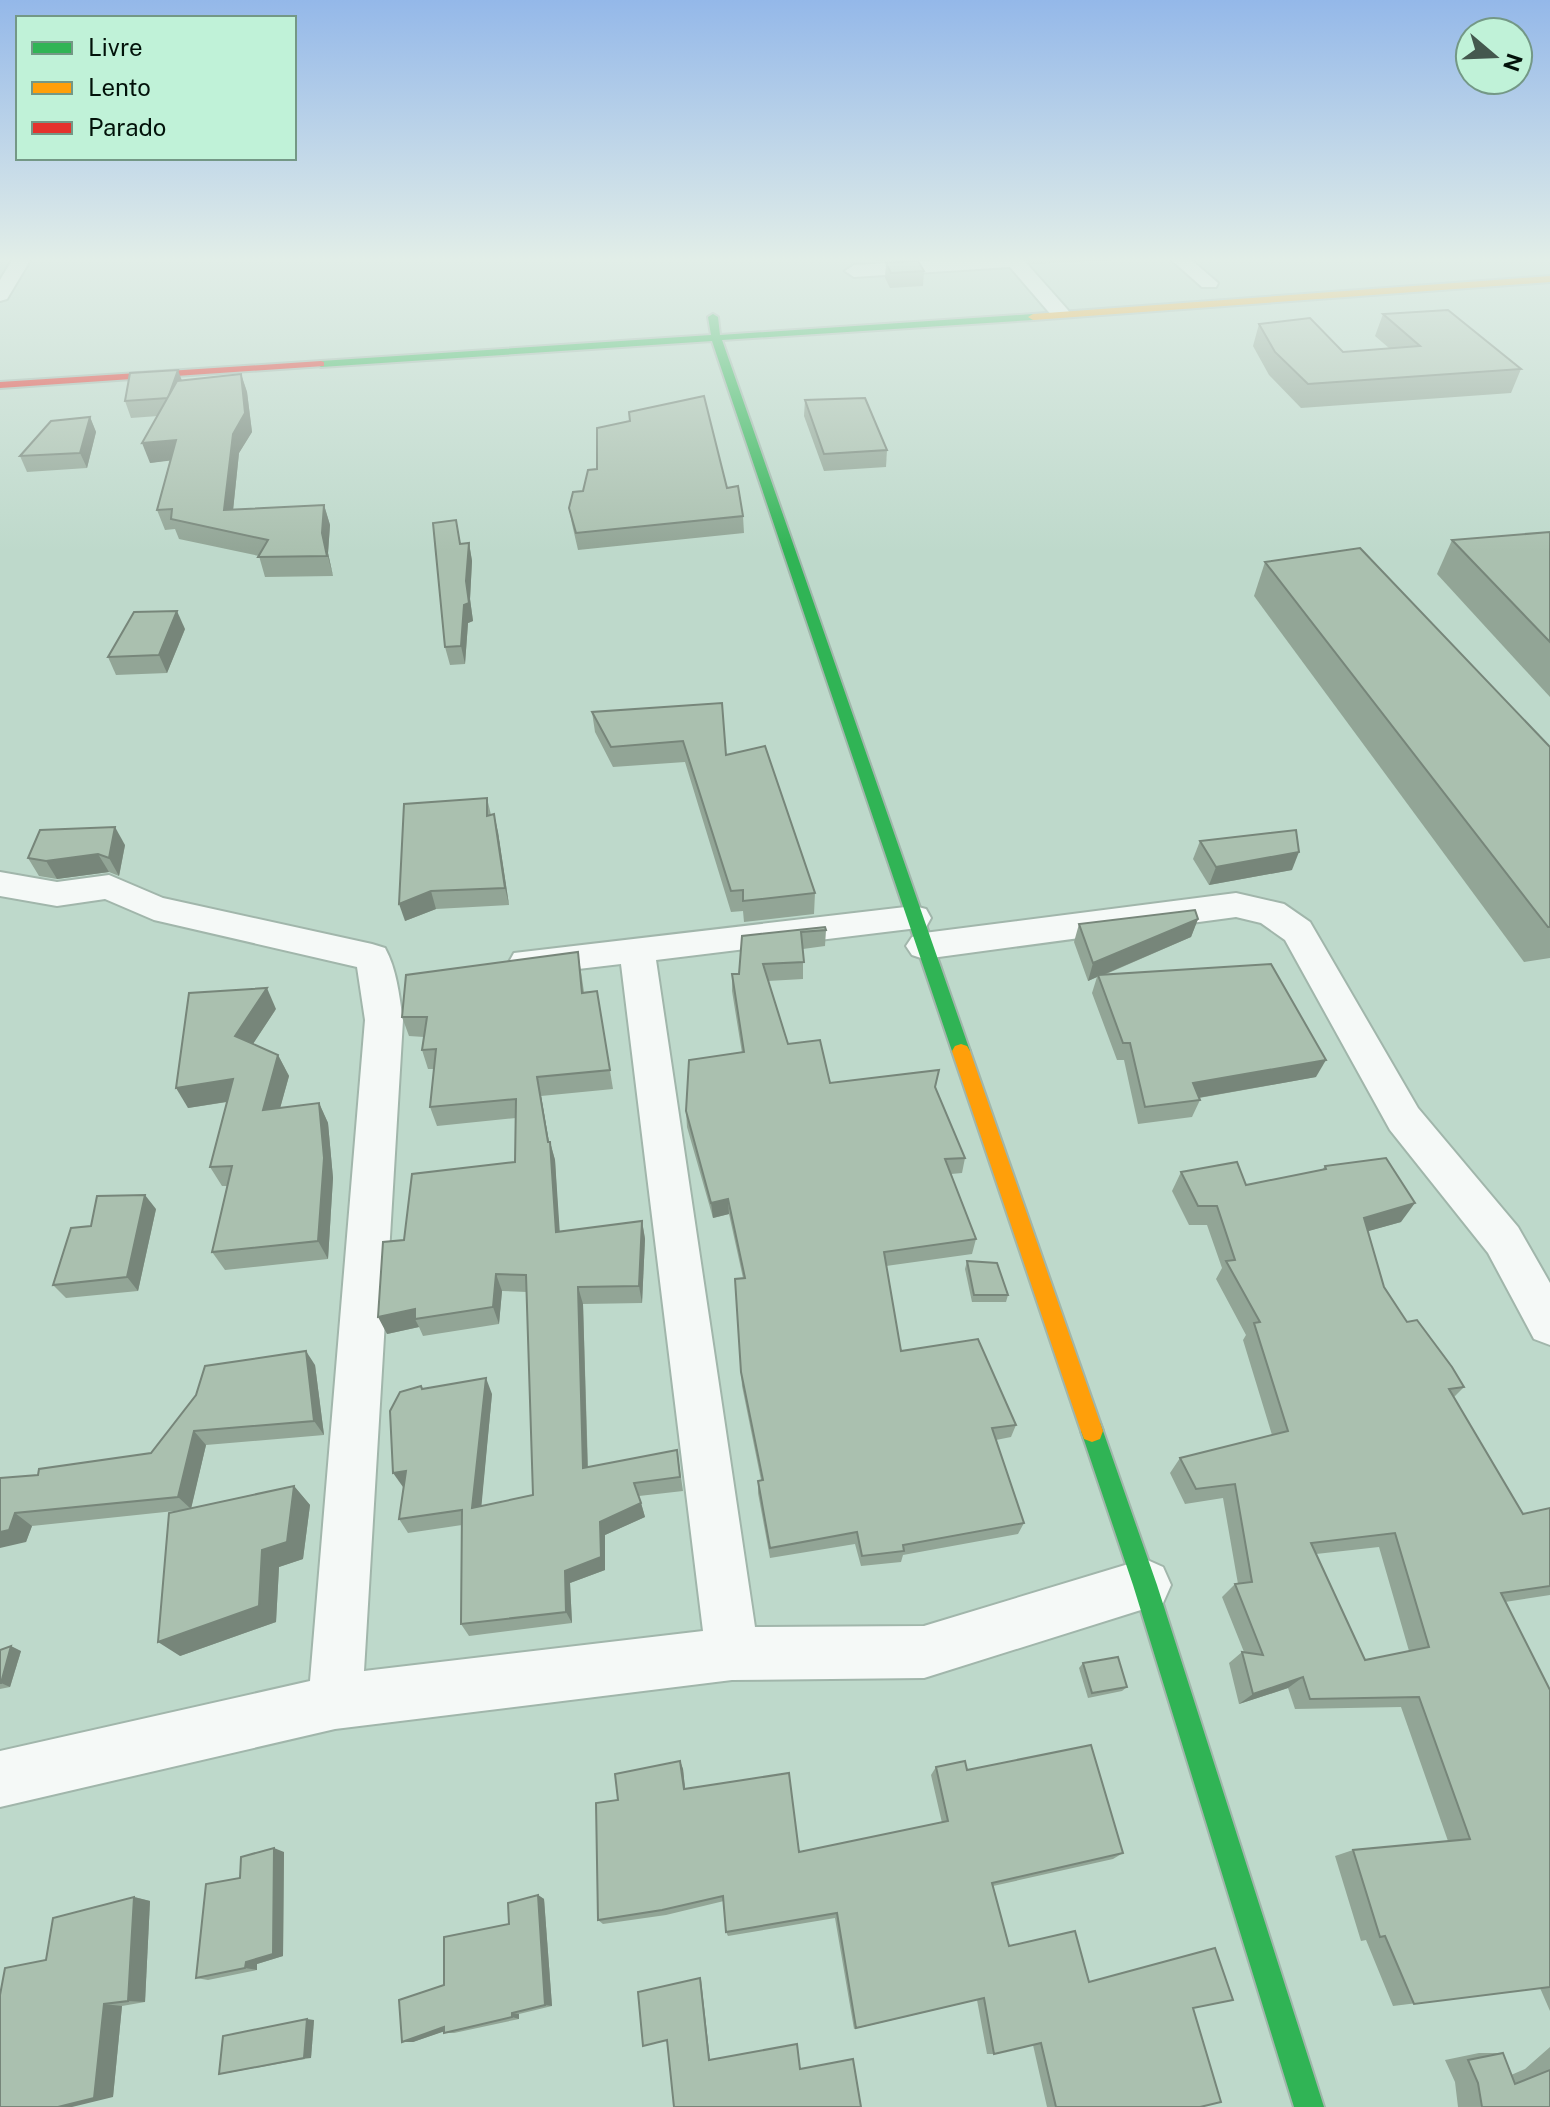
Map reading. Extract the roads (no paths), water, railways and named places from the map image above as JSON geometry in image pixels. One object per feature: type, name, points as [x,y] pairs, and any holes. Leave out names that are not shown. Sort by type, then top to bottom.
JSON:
[{"type":"main road","points":[[0,385],[452,355]]},
{"type":"main road","points":[[722,355],[1145,1585],[1309,2107]]},
{"type":"street","points":[[0,884],[57,894],[109,887],[154,908],[372,957],[394,982],[384,1020],[335,1702]]},
{"type":"street","points":[[496,966],[637,951],[919,932],[1236,905],[1272,913],[1298,931],[1404,1119],[1503,1240],[1550,1325]]},
{"type":"street","points":[[637,951],[732,1654]]},
{"type":"street","points":[[0,1779],[335,1702],[732,1654],[924,1652],[1145,1585]]}]
